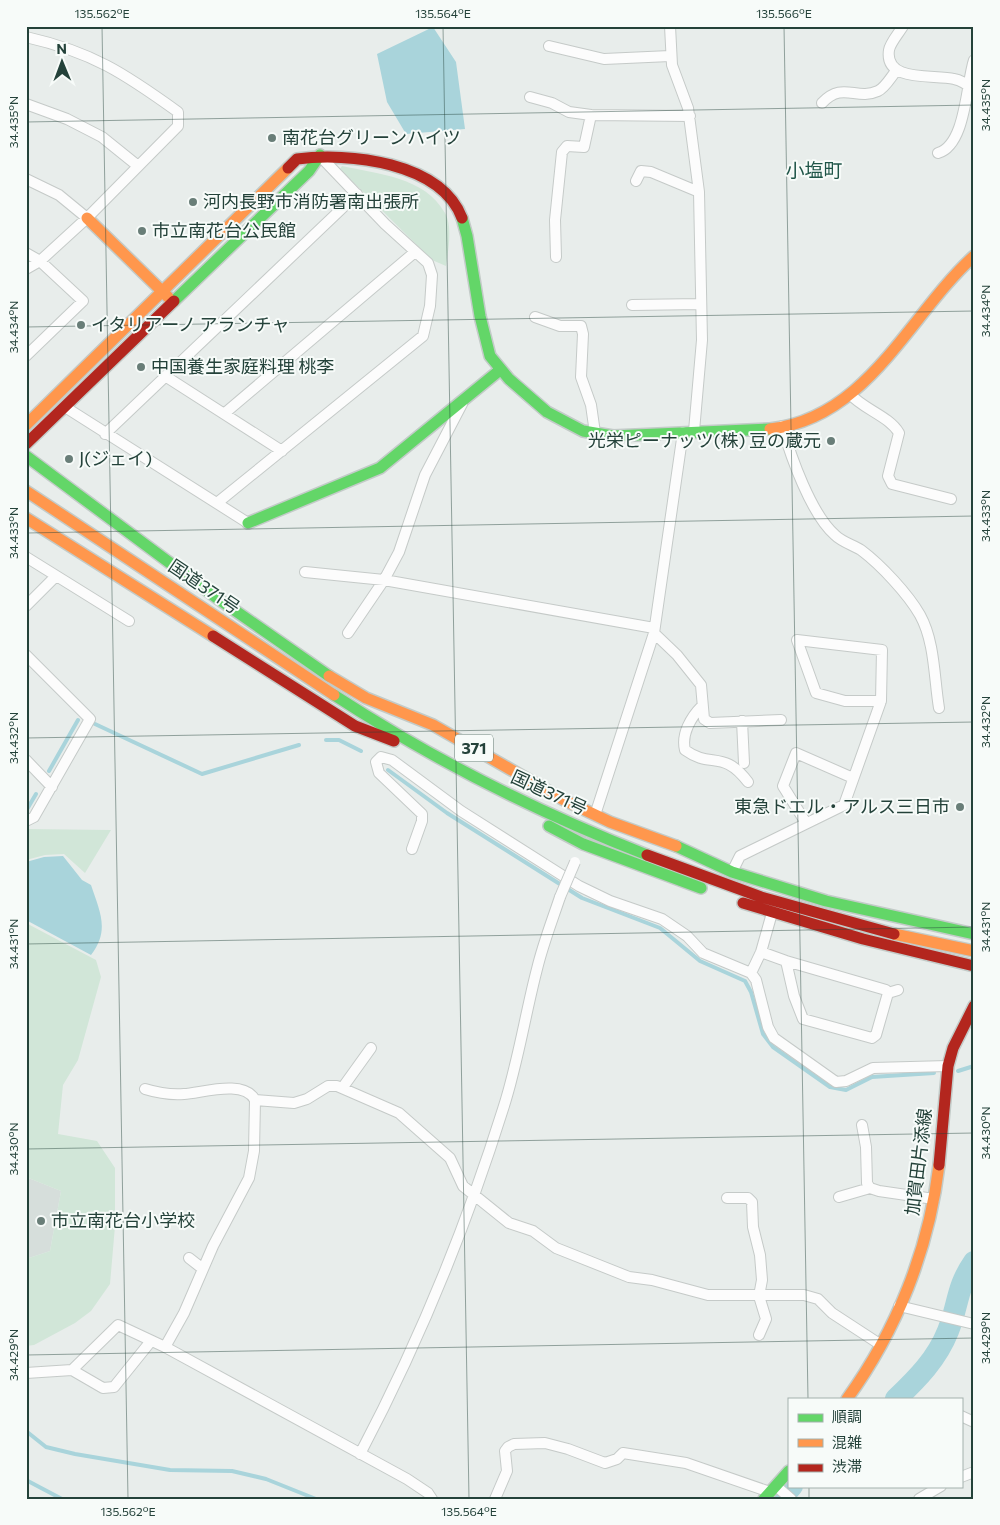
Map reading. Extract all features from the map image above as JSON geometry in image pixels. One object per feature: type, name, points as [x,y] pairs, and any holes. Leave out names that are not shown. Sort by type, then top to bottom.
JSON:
[{"type":"main road","points":[[26,444],[309,171],[320,155]]},
{"type":"main road","points":[[26,425],[297,159],[320,155],[366,161],[416,171],[439,184],[454,201],[464,218],[472,275],[487,346],[500,370],[538,406],[558,420],[578,429],[603,435],[742,430],[782,426],[818,416],[860,386],[974,256]]},
{"type":"main road","points":[[87,218],[174,302]]},
{"type":"main road","points":[[248,523],[380,468],[500,370]]},
{"type":"main road","name":"371","points":[[26,456],[217,598],[332,678],[366,698],[433,725],[564,800]]},
{"type":"main road","name":"国道371号","points":[[26,491],[358,710],[424,750],[572,824],[698,874],[814,912],[914,939],[974,951]]},
{"type":"main road","name":"371","points":[[26,518],[355,726],[583,844],[708,891]]},
{"type":"main road","name":"371","points":[[358,710],[404,723],[500,772],[610,822],[671,844],[732,872],[826,901],[974,934]]},
{"type":"main road","name":"371","points":[[374,735],[424,750]]},
{"type":"main road","name":"371","points":[[468,773],[518,810]]},
{"type":"main road","points":[[610,822],[698,874]]},
{"type":"main road","points":[[735,900],[772,913],[863,939],[974,966]]},
{"type":"main road","name":"加賀田片添線","points":[[847,1398],[864,1377],[881,1345],[899,1306],[926,1237],[934,1198],[948,1066],[953,1048],[974,1006]]},
{"type":"main road","points":[[772,1491],[788,1472]]},
{"type":"street","points":[[595,815],[654,630],[689,431],[700,381],[699,192],[690,116],[670,56],[670,26]]},
{"type":"street","points":[[903,26],[889,49],[896,71],[906,75],[956,79],[971,88]]},
{"type":"street","points":[[26,37],[84,53],[111,66],[178,112],[178,126],[87,218],[40,261],[26,269]]},
{"type":"street","points":[[549,46],[604,59],[670,56]]},
{"type":"street","points":[[938,153],[944,151],[958,131],[971,88],[974,60]]},
{"type":"street","points":[[822,103],[827,98],[842,91],[867,94],[880,90],[896,71]]},
{"type":"street","points":[[530,97],[552,103],[569,112],[591,115],[690,116]]},
{"type":"street","points":[[26,104],[67,119],[102,137],[138,166]]},
{"type":"street","points":[[556,256],[555,220],[562,152],[567,146],[584,146],[591,115]]},
{"type":"street","points":[[217,503],[423,336],[430,306],[432,275],[428,263],[320,155]]},
{"type":"street","points":[[636,181],[641,171],[651,172],[699,192]]},
{"type":"street","points":[[26,179],[59,195],[87,218]]},
{"type":"street","points":[[104,434],[357,194]]},
{"type":"street","points":[[225,413],[415,252]]},
{"type":"street","points":[[26,253],[40,261],[83,301],[26,356]]},
{"type":"street","points":[[632,305],[701,304]]},
{"type":"street","points":[[535,317],[560,326],[580,326],[583,334],[581,377],[593,412],[594,433]]},
{"type":"street","points":[[165,376],[282,451]]},
{"type":"street","points":[[850,394],[858,403],[895,426],[899,433],[888,476],[892,484],[952,499]]},
{"type":"street","points":[[348,633],[384,580],[399,552],[425,475],[464,401]]},
{"type":"street","points":[[65,407],[104,434],[248,523]]},
{"type":"street","points":[[782,426],[790,455],[821,519],[835,536],[861,550],[883,569],[919,614],[928,632],[939,708]]},
{"type":"street","points":[[26,557],[130,621]]},
{"type":"street","points":[[305,572],[384,580],[654,630],[701,685],[704,719],[710,723],[781,720]]},
{"type":"street","points":[[26,606],[56,576]]},
{"type":"street","points":[[732,872],[740,856],[844,805],[881,701],[882,650],[797,640],[816,693],[845,701],[881,701]]},
{"type":"street","points":[[26,655],[90,719],[34,816],[26,821]]},
{"type":"street","points":[[702,706],[684,735],[685,750],[700,759],[719,759],[729,763],[739,770],[748,782]]},
{"type":"street","points":[[742,721],[744,763]]},
{"type":"street","points":[[806,823],[783,786],[796,753],[854,778]]},
{"type":"street","points":[[412,849],[422,821],[422,814],[379,773],[376,762],[381,757],[392,760],[461,811],[579,886],[610,901],[662,919],[687,936],[703,953],[751,973],[756,980],[768,1027],[774,1038],[836,1082],[846,1081],[873,1068],[948,1066]]},
{"type":"street","points":[[26,760],[52,787]]},
{"type":"street","points":[[360,1454],[394,1390],[420,1331],[473,1195],[504,1108],[528,1014],[537,968],[560,897],[583,844]]},
{"type":"street","points":[[751,973],[762,952],[772,913]]},
{"type":"street","points":[[762,952],[786,962],[893,991],[876,1035],[872,1038],[803,1019],[794,996],[786,962]]},
{"type":"street","points":[[343,1087],[371,1048]]},
{"type":"street","points":[[145,1089],[163,1094],[184,1094],[228,1088],[246,1092],[255,1100],[294,1103],[307,1099],[328,1086],[343,1087],[399,1113],[450,1158],[463,1186],[473,1195],[509,1223],[533,1231],[556,1248],[629,1277],[652,1280],[708,1295],[804,1295],[818,1299],[832,1313],[881,1345]]},
{"type":"street","points":[[165,1347],[184,1313],[203,1269],[249,1178],[254,1151],[255,1100]]},
{"type":"street","points":[[862,1125],[866,1147],[867,1183],[870,1188]]},
{"type":"street","points":[[839,1197],[870,1188],[879,1191],[934,1198]]},
{"type":"street","points":[[727,1198],[748,1198],[752,1202],[754,1227],[760,1255],[762,1280],[760,1296],[766,1320],[759,1335]]},
{"type":"street","points":[[189,1258],[203,1269]]},
{"type":"street","points":[[899,1306],[970,1323]]},
{"type":"street","points":[[72,1370],[118,1325],[165,1347],[360,1454],[428,1493],[432,1499]]},
{"type":"street","points":[[26,1373],[72,1370],[103,1388],[114,1387],[151,1341]]},
{"type":"street","points":[[962,1416],[974,1422]]},
{"type":"street","points":[[495,1499],[507,1470],[505,1451],[508,1447],[514,1444],[544,1443],[568,1449],[605,1463],[617,1459],[623,1453],[686,1463],[795,1498]]},
{"type":"street","points":[[962,1477],[974,1472]]},
{"type":"street","points":[[919,1499],[938,1488]]},
{"type":"shaded area","name":"市立南花台小学校","points":[[26,1177],[61,1191],[50,1251],[26,1259]]},
{"type":"green space","points":[[342,166],[400,179],[413,184],[436,201],[445,213],[449,225],[446,266],[432,260],[340,169]]},
{"type":"green space","points":[[26,829],[111,830],[85,873],[64,854],[45,855],[26,860]]},
{"type":"green space","points":[[26,923],[96,960],[101,977],[78,1060],[63,1085],[58,1134],[97,1141],[115,1168],[115,1226],[110,1284],[91,1311],[75,1323],[34,1345],[26,1346],[26,1259],[50,1251],[61,1191],[26,1177]]},
{"type":"water","points":[[433,27],[456,62],[465,129],[406,134],[387,102],[377,54]]},
{"type":"water","points":[[63,856],[82,880],[91,885],[100,912],[102,929],[97,946],[91,955],[26,920],[26,862],[44,857]]},
{"type":"waterway","points":[[49,771],[78,720]]},
{"type":"waterway","points":[[95,724],[202,774],[299,745]]},
{"type":"waterway","points":[[326,740],[339,740],[361,751]]},
{"type":"waterway","points":[[388,770],[447,813],[582,898],[660,928],[700,961],[745,981],[751,992],[763,1034],[773,1047],[830,1087],[846,1090],[872,1077],[934,1073]]},
{"type":"waterway","points":[[26,811],[36,794]]},
{"type":"waterway","points":[[958,1071],[974,1066]]},
{"type":"waterway","points":[[897,1398],[919,1376],[938,1351],[952,1321],[964,1280],[974,1262]]},
{"type":"waterway","points":[[26,1431],[46,1447],[75,1454],[170,1470],[232,1471],[266,1479],[316,1499]]},
{"type":"waterway","points":[[26,1480],[62,1499]]},
{"type":"waterway","points":[[781,1499],[790,1488]]},
{"type":"traffic: fast","points":[[174,301],[309,171],[320,155]]},
{"type":"traffic: fast","points":[[462,218],[467,236],[480,316],[490,356],[509,379],[547,412],[583,431],[613,436],[770,429]]},
{"type":"traffic: fast","points":[[248,523],[380,468],[500,370]]},
{"type":"traffic: fast","points":[[26,456],[217,598],[329,676]]},
{"type":"traffic: fast","points":[[334,695],[409,741],[486,783],[565,821],[647,855]]},
{"type":"traffic: fast","points":[[549,826],[583,844],[701,888]]},
{"type":"traffic: fast","points":[[676,846],[732,872],[826,901],[974,934]]},
{"type":"traffic: fast","points":[[764,1499],[788,1472]]},
{"type":"traffic: slow","points":[[26,425],[288,168]]},
{"type":"traffic: slow","points":[[87,218],[168,297]]},
{"type":"traffic: slow","points":[[770,429],[804,421],[834,406],[860,385],[974,256]]},
{"type":"traffic: slow","points":[[26,491],[334,695]]},
{"type":"traffic: slow","points":[[26,518],[213,636]]},
{"type":"traffic: slow","points":[[329,676],[366,698],[433,725],[564,800],[610,822],[676,846]]},
{"type":"traffic: slow","points":[[894,934],[974,951]]},
{"type":"traffic: slow","points":[[848,1398],[881,1345],[908,1288],[919,1258],[927,1227],[939,1165]]},
{"type":"traffic: jam","points":[[288,168],[297,159],[318,157],[341,157],[391,165],[414,173],[435,184],[451,199],[462,218]]},
{"type":"traffic: jam","points":[[26,444],[174,301]]},
{"type":"traffic: jam","points":[[213,636],[355,726],[394,741]]},
{"type":"traffic: jam","points":[[647,855],[761,897],[894,934]]},
{"type":"traffic: jam","points":[[743,903],[863,939],[974,966]]},
{"type":"traffic: jam","points":[[939,1165],[948,1066],[953,1048],[974,1006]]},
{"type":"place","name":"南花台グリーンハイツ","points":[[272,138]]},
{"type":"place","name":"河内長野市消防署南出張所","points":[[193,202]]},
{"type":"place","name":"市立南花台公民館","points":[[142,231]]},
{"type":"place","name":"イタリアーノ アランチャ","points":[[81,325]]},
{"type":"place","name":"中国養生家庭料理 桃李","points":[[141,367]]},
{"type":"place","name":"光栄ピーナッツ(株) 豆の蔵元","points":[[831,441]]},
{"type":"place","name":"J(ジェイ)","points":[[69,459]]},
{"type":"place","name":"東急ドエル・アルス三日市","points":[[960,807]]},
{"type":"place","name":"市立南花台小学校","points":[[41,1221]]},
{"type":"district","name":"小塩町","points":[[814,170]]}]
